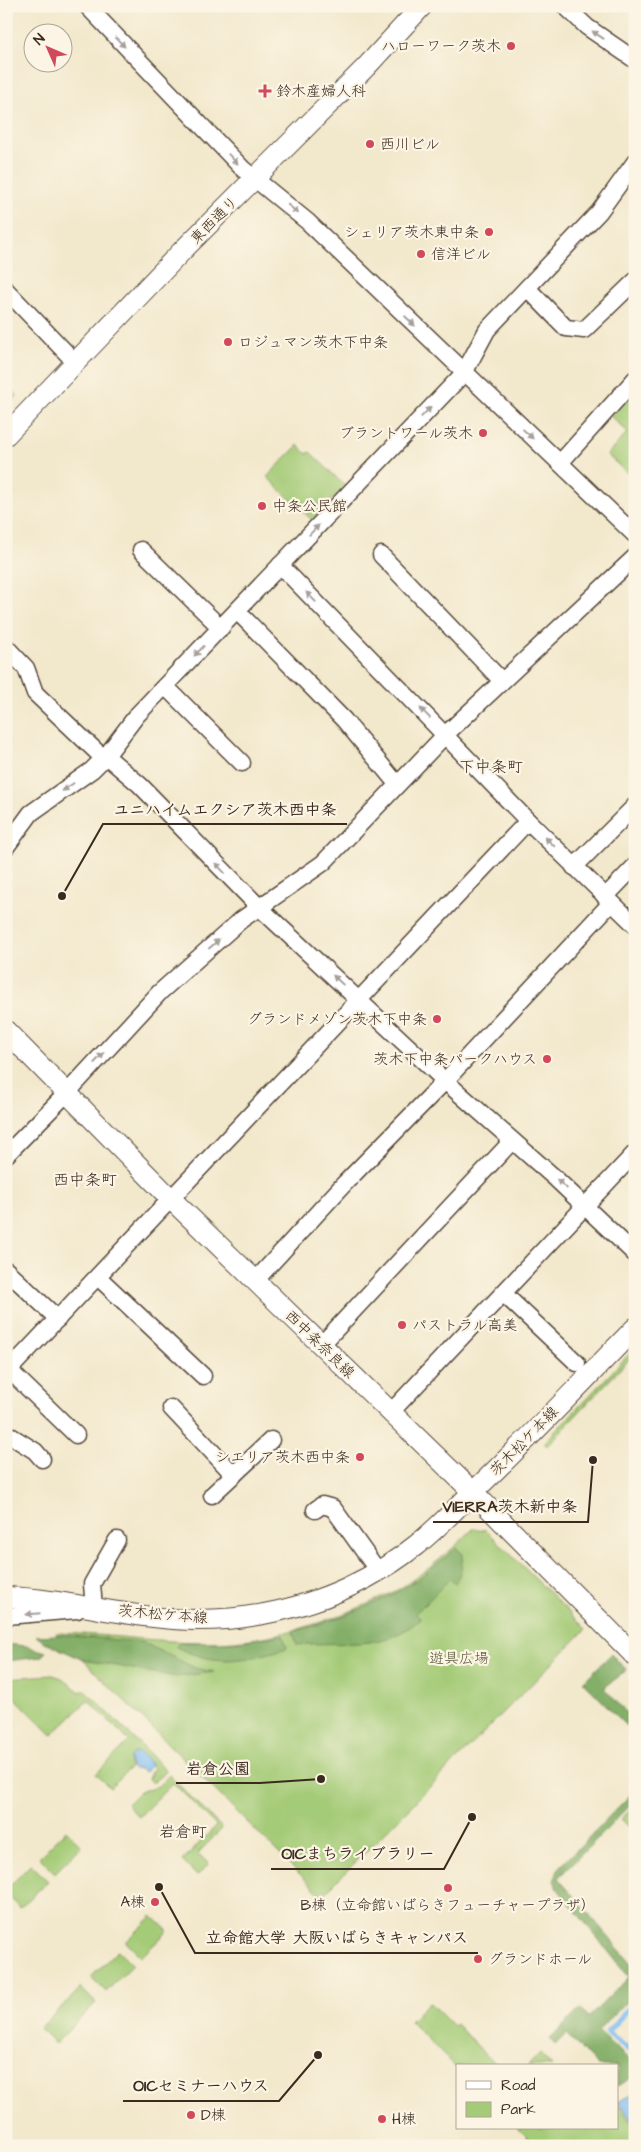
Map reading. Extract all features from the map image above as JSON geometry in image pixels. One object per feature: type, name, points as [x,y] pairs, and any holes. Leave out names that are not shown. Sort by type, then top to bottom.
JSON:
[{"type":"street","points":[[87,6],[237,162],[308,222],[635,535]]},
{"type":"street","name":"東西通り","points":[[6,435],[255,178],[366,67],[422,6]]},
{"type":"street","points":[[565,6],[587,27],[635,60]]},
{"type":"street","points":[[6,847],[31,813],[92,770],[106,756],[137,714],[464,373],[487,330],[600,212],[635,162]]},
{"type":"street","points":[[526,288],[566,328],[584,330],[635,281]]},
{"type":"street","points":[[6,290],[76,363]]},
{"type":"street","points":[[560,463],[635,379]]},
{"type":"street","points":[[141,550],[221,628]]},
{"type":"street","points":[[381,555],[501,680]]},
{"type":"street","points":[[6,1154],[66,1094],[160,992],[241,920],[322,863],[397,784],[501,680],[635,557]]},
{"type":"street","points":[[280,565],[446,734],[528,821],[635,925]]},
{"type":"street","points":[[237,611],[344,720],[397,784]]},
{"type":"street","points":[[6,647],[26,668],[35,693],[98,753],[106,756],[140,785],[260,907],[358,1000],[445,1081],[586,1206],[635,1254]]},
{"type":"street","points":[[165,686],[242,763]]},
{"type":"street","points":[[574,867],[635,806]]},
{"type":"street","points":[[76,1436],[8,1368],[98,1277],[528,821]]},
{"type":"street","points":[[255,1281],[345,1183],[445,1081],[608,900],[635,866]]},
{"type":"street","name":"西中条奈良線","points":[[6,1031],[171,1199],[473,1492],[635,1656]]},
{"type":"street","points":[[322,1344],[512,1141]]},
{"type":"street","points":[[391,1412],[504,1294],[635,1152]]},
{"type":"street","points":[[6,1270],[58,1319]]},
{"type":"street","points":[[98,1277],[203,1376]]},
{"type":"street","points":[[504,1294],[577,1363]]},
{"type":"street","name":"茨木松ケ本線","points":[[6,1596],[196,1620],[251,1616],[286,1609],[338,1592],[378,1571],[417,1545],[473,1492],[635,1328]]},
{"type":"street","points":[[171,1408],[234,1475]]},
{"type":"street","points":[[6,1433],[35,1451],[42,1459]]},
{"type":"street","points":[[212,1495],[271,1440]]},
{"type":"street","points":[[315,1510],[322,1505],[333,1508],[378,1571]]},
{"type":"street","points":[[94,1608],[92,1584],[117,1540]]},
{"type":"street","points":[[6,1587],[63,1594],[94,1608]]},
{"type":"street","points":[[6,1616],[94,1608]]},
{"type":"green space","points":[[6,384],[17,396],[6,407]]},
{"type":"green space","points":[[635,388],[635,480],[607,455],[628,432],[610,416]]},
{"type":"green space","points":[[298,445],[307,454],[310,452],[345,486],[312,520],[267,477]]},
{"type":"green space","points":[[635,1348],[635,1353],[547,1446],[544,1443]]},
{"type":"green space","name":"遊具広場","points":[[473,1529],[486,1530],[586,1629],[322,1896],[56,1633],[204,1642],[225,1642],[266,1637],[306,1627],[346,1613],[399,1589],[438,1561]]},
{"type":"green space","points":[[456,1548],[463,1554],[462,1566],[455,1583],[450,1579],[416,1613],[421,1618],[407,1629],[377,1641],[297,1645],[293,1632],[346,1615],[397,1592],[428,1572]]},
{"type":"green space","points":[[59,1635],[142,1642],[195,1668],[214,1672],[177,1677],[84,1660],[44,1642],[36,1636]]},
{"type":"green space","points":[[283,1635],[287,1648],[244,1659],[218,1660],[176,1647],[179,1642],[233,1642]]},
{"type":"green space","points":[[6,1644],[26,1646],[46,1652],[41,1657],[6,1661]]},
{"type":"green space","points":[[611,1654],[627,1670],[604,1688],[635,1722],[635,1734],[583,1682]]},
{"type":"green space","points":[[53,1675],[62,1678],[80,1692],[85,1690],[167,1771],[152,1783],[148,1779],[153,1768],[140,1753],[130,1758],[130,1768],[110,1788],[96,1774],[129,1741],[88,1700],[52,1735],[6,1689],[6,1678]]},
{"type":"green space","points":[[169,1775],[222,1829],[198,1853],[209,1864],[197,1876],[182,1861],[216,1826],[173,1783],[139,1817],[127,1804],[140,1791],[158,1786]]},
{"type":"green space","points":[[635,1790],[635,1801],[558,1878],[635,1968],[635,1993],[598,2031],[635,2065],[632,2078],[618,2085],[618,2064],[596,2064],[566,2034],[555,2045],[550,2039],[580,2009],[589,2017],[629,1977],[557,1888],[554,1880],[559,1868]]},
{"type":"green space","points":[[635,1806],[635,1833],[621,1819]]},
{"type":"green space","points":[[66,1830],[82,1846],[55,1873],[39,1857]]},
{"type":"green space","points":[[31,1864],[48,1881],[20,1908],[6,1894],[6,1890]]},
{"type":"green space","points":[[152,1916],[168,1931],[141,1957],[126,1942]]},
{"type":"green space","points":[[118,1950],[133,1965],[106,1992],[91,1977]]},
{"type":"green space","points":[[81,1988],[96,2003],[55,2044],[40,2028]]},
{"type":"green space","points":[[429,2002],[453,2026],[456,2024],[495,2064],[456,2064],[456,2068],[410,2021]]},
{"type":"green space","points":[[540,2053],[550,2064],[530,2064]]},
{"type":"green space","points":[[618,2103],[635,2129],[635,2146],[536,2146],[520,2130],[618,2130]]},
{"type":"water","points":[[134,1753],[140,1753],[147,1759],[150,1766],[144,1773],[140,1769],[133,1769],[130,1765],[130,1758]]},
{"type":"water","points":[[635,2093],[635,2126],[619,2101]]},
{"type":"waterway","points":[[635,2002],[607,2032],[635,2055]]},
{"type":"place","name":"ハローワーク茨木","points":[[511,46]]},
{"type":"place","name":"鈴木産婦人科","points":[[265,91]]},
{"type":"place","name":"西川ビル","points":[[370,144]]},
{"type":"place","name":"シェリア茨木東中条","points":[[489,232]]},
{"type":"place","name":"信洋ビル","points":[[421,254]]},
{"type":"place","name":"ロジュマン茨木下中条","points":[[228,342]]},
{"type":"place","name":"ブラントワール茨木","points":[[483,433]]},
{"type":"place","name":"中条公民館","points":[[262,506]]},
{"type":"place","name":"ユニハイムエクシア茨木西中条","points":[[62,896]]},
{"type":"place","name":"グランドメゾン茨木下中条","points":[[437,1019]]},
{"type":"place","name":"茨木下中条パークハウス","points":[[547,1059]]},
{"type":"place","name":"パストラル高美","points":[[402,1325]]},
{"type":"place","name":"シエリア茨木西中条","points":[[360,1457]]},
{"type":"place","name":"VIERRA茨木新中条","points":[[593,1460]]},
{"type":"place","name":"岩倉公園","points":[[321,1779]]},
{"type":"place","name":"OICまちライブラリー","points":[[472,1817]]},
{"type":"place","name":"立命館大学 大阪いばらきキャンパス","points":[[159,1887]]},
{"type":"place","name":"B棟（立命館いばらきフューチャープラザ）","points":[[448,1888]]},
{"type":"place","name":"A棟","points":[[155,1902]]},
{"type":"place","name":"グランドホール","points":[[478,1959]]},
{"type":"place","name":"OICセミナーハウス","points":[[318,2055]]},
{"type":"place","name":"D棟","points":[[191,2115]]},
{"type":"place","name":"H棟","points":[[382,2119]]},
{"type":"district","name":"下中条町","points":[[491,766]]},
{"type":"district","name":"西中条町","points":[[85,1179]]},
{"type":"district","name":"岩倉町","points":[[183,1831]]}]
